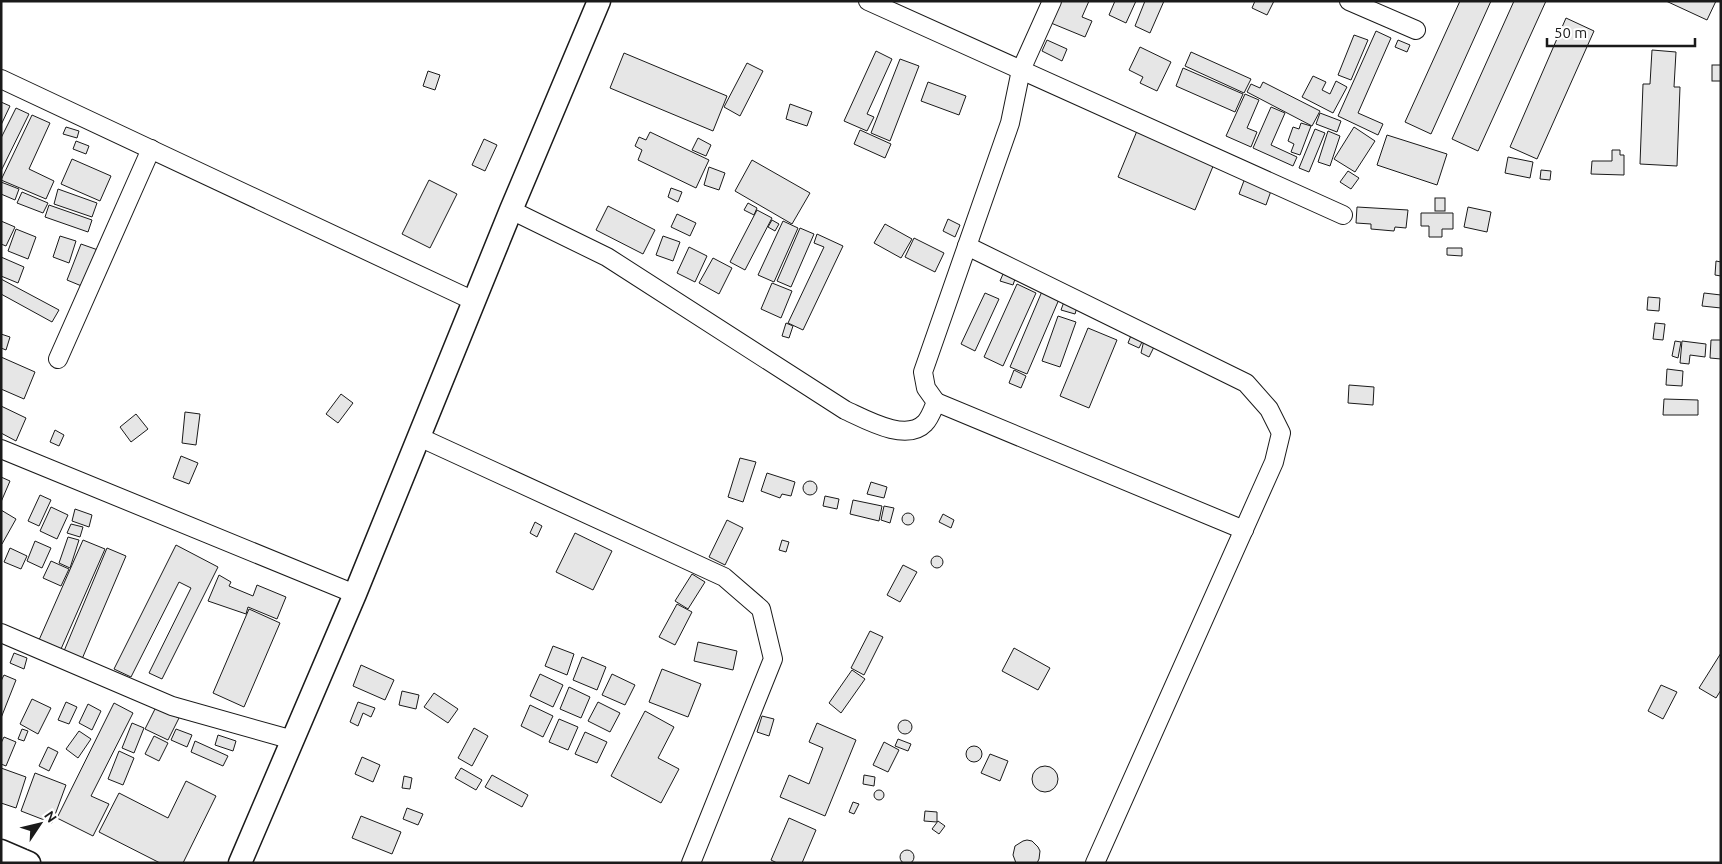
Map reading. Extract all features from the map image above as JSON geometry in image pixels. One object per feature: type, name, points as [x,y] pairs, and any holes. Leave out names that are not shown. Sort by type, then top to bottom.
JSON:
[{"type":"street","points":[[240,863],[355,594],[511,210],[599,1]]},
{"type":"street","points":[[868,1],[1343,215]]},
{"type":"street","points":[[1052,1],[1021,70],[1010,123],[923,372],[926,388],[936,402],[1244,530]]},
{"type":"street","points":[[1349,1],[1416,30]]},
{"type":"street","points":[[1,79],[474,301]]},
{"type":"street","points":[[58,359],[151,149]]},
{"type":"street","points":[[511,210],[607,257],[845,410],[884,427],[909,432],[925,424],[936,402]]},
{"type":"street","points":[[967,246],[1246,383],[1269,409],[1281,434],[1274,462],[1095,863]]},
{"type":"street","points":[[419,437],[724,577],[761,609],[772,659],[691,863]]},
{"type":"street","points":[[1,449],[355,594]]},
{"type":"street","points":[[1,633],[172,706],[292,740]]},
{"type":"street","points":[[1,851],[29,863]]},
{"type":"building","points":[[1060,1],[1089,1],[1082,17],[1092,21],[1085,37],[1051,23]]},
{"type":"building","points":[[1115,1],[1136,1],[1126,23],[1109,15]]},
{"type":"building","points":[[1145,1],[1164,1],[1150,33],[1135,26]]},
{"type":"building","points":[[1255,1],[1274,1],[1267,15],[1252,8]]},
{"type":"building","points":[[1460,1],[1491,1],[1431,134],[1405,122]]},
{"type":"building","points":[[1514,1],[1546,1],[1478,151],[1452,139]]},
{"type":"building","points":[[1666,1],[1716,1],[1707,20]]},
{"type":"building","points":[[1566,18],[1594,31],[1537,159],[1510,147]]},
{"type":"building","points":[[1376,31],[1391,38],[1358,113],[1383,124],[1378,135],[1338,116]]},
{"type":"building","points":[[1354,35],[1368,40],[1351,80],[1338,75]]},
{"type":"building","points":[[1047,40],[1067,49],[1062,61],[1042,51]]},
{"type":"building","points":[[1398,40],[1410,45],[1407,52],[1395,47]]},
{"type":"building","points":[[1140,47],[1171,62],[1157,91],[1140,83],[1143,77],[1129,70]]},
{"type":"building","points":[[1652,50],[1676,52],[1674,87],[1680,87],[1677,166],[1640,164],[1643,84],[1650,84]]},
{"type":"building","points":[[876,51],[892,59],[867,114],[874,117],[867,131],[844,121]]},
{"type":"building","points":[[1191,52],[1251,79],[1244,93],[1185,66]]},
{"type":"building","points":[[624,53],[727,96],[713,131],[610,88]]},
{"type":"building","points":[[900,59],[919,66],[890,141],[871,133]]},
{"type":"building","points":[[747,63],[763,71],[740,116],[724,107]]},
{"type":"building","points":[[1712,65],[1721,65],[1721,81],[1712,81]]},
{"type":"building","points":[[1183,68],[1243,94],[1235,112],[1176,86]]},
{"type":"building","points":[[428,71],[440,75],[435,90],[423,86]]},
{"type":"building","points":[[1313,76],[1326,82],[1322,90],[1330,94],[1336,81],[1347,87],[1333,113],[1302,97]]},
{"type":"building","points":[[928,82],[966,96],[959,115],[921,101]]},
{"type":"building","points":[[1263,82],[1320,111],[1312,126],[1247,92],[1251,84],[1260,88]]},
{"type":"building","points":[[1245,94],[1259,100],[1247,128],[1257,132],[1251,147],[1226,136]]},
{"type":"building","points":[[1,102],[10,106],[1,125]]},
{"type":"building","points":[[790,104],[812,112],[807,126],[786,119]]},
{"type":"building","points":[[1271,107],[1285,113],[1271,145],[1297,157],[1293,166],[1253,148]]},
{"type":"building","points":[[16,108],[29,114],[1,171],[1,138]]},
{"type":"building","points":[[1320,113],[1341,121],[1337,132],[1316,124]]},
{"type":"building","points":[[32,115],[50,123],[29,169],[54,181],[46,199],[1,180]]},
{"type":"building","points":[[1301,123],[1311,126],[1300,155],[1291,152],[1294,144],[1288,141],[1293,127],[1299,129]]},
{"type":"building","points":[[1139,126],[1216,159],[1195,210],[1118,177]]},
{"type":"building","points":[[66,127],[79,131],[77,138],[63,134]]},
{"type":"building","points":[[1354,127],[1375,141],[1355,172],[1334,159]]},
{"type":"building","points":[[1315,129],[1325,133],[1309,172],[1299,168]]},
{"type":"building","points":[[860,130],[891,144],[885,158],[854,144]]},
{"type":"building","points":[[1328,131],[1340,136],[1330,166],[1318,162]]},
{"type":"building","points":[[650,132],[709,160],[696,188],[638,160],[642,150],[635,146],[639,137],[646,140]]},
{"type":"building","points":[[1387,135],[1447,154],[1437,185],[1377,165]]},
{"type":"building","points":[[698,138],[711,145],[706,156],[692,150]]},
{"type":"building","points":[[484,139],[497,145],[485,171],[472,165]]},
{"type":"building","points":[[76,141],[89,146],[86,154],[73,149]]},
{"type":"building","points":[[1612,150],[1620,150],[1620,155],[1624,155],[1624,175],[1591,174],[1592,161],[1612,161]]},
{"type":"building","points":[[1508,157],[1533,162],[1530,178],[1505,173]]},
{"type":"building","points":[[72,159],[111,176],[100,201],[61,184]]},
{"type":"building","points":[[752,160],[810,193],[792,224],[735,191]]},
{"type":"building","points":[[709,167],[725,173],[719,190],[704,185]]},
{"type":"building","points":[[1541,170],[1551,171],[1550,180],[1540,179]]},
{"type":"building","points":[[1348,171],[1359,178],[1351,189],[1340,182]]},
{"type":"building","points":[[1245,178],[1272,188],[1266,205],[1239,194]]},
{"type":"building","points":[[429,180],[457,194],[430,248],[402,234]]},
{"type":"building","points":[[1,182],[19,189],[15,200],[1,194]]},
{"type":"building","points":[[671,188],[682,192],[678,202],[668,197]]},
{"type":"building","points":[[58,189],[97,203],[92,217],[54,204]]},
{"type":"building","points":[[22,192],[48,203],[43,213],[17,203]]},
{"type":"building","points":[[1435,198],[1445,198],[1445,211],[1435,211]]},
{"type":"building","points":[[748,203],[757,208],[754,215],[744,210]]},
{"type":"building","points":[[49,205],[92,220],[88,232],[45,217]]},
{"type":"building","points":[[608,206],[655,230],[643,254],[596,230]]},
{"type":"building","points":[[1357,207],[1408,210],[1406,228],[1395,227],[1394,231],[1371,229],[1371,224],[1356,223]]},
{"type":"building","points":[[1468,207],[1491,212],[1487,232],[1464,227]]},
{"type":"building","points":[[757,210],[772,218],[745,270],[730,262]]},
{"type":"building","points":[[1421,213],[1453,213],[1453,229],[1442,229],[1442,237],[1429,237],[1429,226],[1421,226]]},
{"type":"building","points":[[677,214],[696,223],[690,236],[671,227]]},
{"type":"building","points":[[948,219],[960,225],[955,237],[943,231]]},
{"type":"building","points":[[772,220],[779,224],[775,231],[768,227]]},
{"type":"building","points":[[1,221],[15,227],[6,246],[1,244]]},
{"type":"building","points":[[783,221],[798,228],[774,282],[758,275]]},
{"type":"building","points":[[885,224],[912,239],[901,258],[874,243]]},
{"type":"building","points":[[800,228],[814,234],[791,287],[777,281]]},
{"type":"building","points":[[16,229],[36,237],[28,259],[8,251]]},
{"type":"building","points":[[817,234],[843,246],[803,330],[788,323],[824,247],[814,243]]},
{"type":"building","points":[[60,236],[76,241],[69,263],[53,257]]},
{"type":"building","points":[[663,236],[680,242],[673,261],[656,255]]},
{"type":"building","points":[[914,238],[944,253],[935,272],[905,257]]},
{"type":"building","points":[[81,244],[98,250],[84,287],[67,280]]},
{"type":"building","points":[[689,247],[707,256],[695,282],[677,273]]},
{"type":"building","points":[[1447,248],[1462,248],[1462,256],[1447,255]]},
{"type":"building","points":[[1,257],[24,267],[18,283],[1,276]]},
{"type":"building","points":[[713,258],[732,268],[719,294],[699,283]]},
{"type":"building","points":[[1716,261],[1721,262],[1721,276],[1715,275]]},
{"type":"building","points":[[1003,274],[1015,279],[1013,285],[1000,281]]},
{"type":"building","points":[[1,279],[59,310],[52,322],[1,294]]},
{"type":"building","points":[[772,283],[792,291],[781,318],[761,309]]},
{"type":"building","points":[[1017,284],[1036,293],[1003,366],[984,357]]},
{"type":"building","points":[[1043,289],[1060,297],[1027,374],[1010,367]]},
{"type":"building","points":[[985,293],[999,299],[975,351],[961,344]]},
{"type":"building","points":[[1704,293],[1721,295],[1721,308],[1702,306]]},
{"type":"building","points":[[1648,297],[1660,298],[1659,311],[1647,310]]},
{"type":"building","points":[[1065,299],[1078,304],[1075,314],[1061,310]]},
{"type":"building","points":[[1058,316],[1076,322],[1060,367],[1042,361]]},
{"type":"building","points":[[786,323],[793,326],[789,338],[782,336]]},
{"type":"building","points":[[1655,323],[1665,324],[1663,340],[1653,339]]},
{"type":"building","points":[[1088,328],[1117,340],[1089,408],[1060,396]]},
{"type":"building","points":[[1132,333],[1144,338],[1139,348],[1128,343]]},
{"type":"building","points":[[1,334],[10,337],[6,350],[1,348]]},
{"type":"building","points":[[1144,340],[1155,345],[1149,357],[1141,353]]},
{"type":"building","points":[[1711,340],[1721,340],[1721,359],[1710,358]]},
{"type":"building","points":[[1675,341],[1681,342],[1678,358],[1672,356]]},
{"type":"building","points":[[1682,341],[1706,344],[1705,357],[1690,355],[1689,364],[1680,363]]},
{"type":"building","points":[[1,357],[35,372],[24,399],[1,389]]},
{"type":"building","points":[[1667,369],[1683,371],[1682,386],[1666,385]]},
{"type":"building","points":[[1014,370],[1026,376],[1021,388],[1009,383]]},
{"type":"building","points":[[1349,385],[1374,387],[1373,405],[1348,403]]},
{"type":"building","points":[[341,394],[353,403],[338,423],[326,414]]},
{"type":"building","points":[[1664,399],[1698,400],[1698,415],[1663,415]]},
{"type":"building","points":[[1,406],[26,418],[16,441],[1,433]]},
{"type":"building","points":[[185,412],[200,414],[196,445],[182,443]]},
{"type":"building","points":[[136,414],[148,429],[131,442],[120,427]]},
{"type":"building","points":[[55,430],[64,435],[59,446],[50,442]]},
{"type":"building","points":[[181,456],[198,463],[189,484],[173,478]]},
{"type":"building","points":[[740,458],[756,462],[743,502],[728,497]]},
{"type":"building","points":[[767,473],[795,482],[791,496],[782,494],[780,498],[761,491]]},
{"type":"building","points":[[1,477],[10,481],[1,502]]},
{"type":"building","points":[[807,481],[813,481],[817,488],[813,495],[807,495],[803,491],[803,485]]},
{"type":"building","points":[[871,482],[887,487],[884,498],[867,494]]},
{"type":"building","points":[[40,495],[51,500],[39,526],[28,521]]},
{"type":"building","points":[[825,496],[839,499],[837,509],[823,506]]},
{"type":"building","points":[[853,500],[882,506],[879,521],[850,514]]},
{"type":"building","points":[[884,506],[894,508],[890,523],[881,520]]},
{"type":"building","points":[[51,507],[68,515],[57,539],[40,531]]},
{"type":"building","points":[[75,509],[92,515],[89,527],[72,521]]},
{"type":"building","points":[[1,510],[16,519],[2,544],[1,544]]},
{"type":"building","points":[[906,513],[910,513],[914,519],[910,525],[906,525],[902,521],[902,517]]},
{"type":"building","points":[[943,514],[954,520],[951,528],[939,522]]},
{"type":"building","points":[[727,520],[743,528],[725,565],[709,557]]},
{"type":"building","points":[[535,522],[542,526],[537,537],[530,533]]},
{"type":"building","points":[[71,524],[83,527],[80,537],[67,533]]},
{"type":"building","points":[[575,533],[612,551],[593,590],[556,572]]},
{"type":"building","points":[[68,537],[79,540],[70,568],[59,563]]},
{"type":"building","points":[[83,540],[105,549],[61,649],[39,640]]},
{"type":"building","points":[[782,540],[789,542],[786,552],[779,550]]},
{"type":"building","points":[[35,541],[51,548],[42,568],[27,561]]},
{"type":"building","points":[[176,545],[218,567],[162,679],[149,673],[191,588],[179,582],[131,677],[114,669]]},
{"type":"building","points":[[10,548],[27,556],[21,569],[4,562]]},
{"type":"building","points":[[107,548],[126,556],[82,659],[64,651]]},
{"type":"building","points":[[935,556],[939,556],[943,562],[939,568],[935,568],[931,564],[931,560]]},
{"type":"building","points":[[51,561],[69,569],[61,586],[43,578]]},
{"type":"building","points":[[903,565],[917,572],[900,602],[887,595]]},
{"type":"building","points":[[692,574],[705,582],[688,609],[675,601]]},
{"type":"building","points":[[219,575],[231,582],[229,586],[253,596],[257,585],[286,597],[277,619],[248,607],[246,614],[208,601]]},
{"type":"building","points":[[677,604],[692,612],[675,645],[659,637]]},
{"type":"building","points":[[249,609],[280,623],[244,707],[213,693]]},
{"type":"building","points":[[870,631],[883,637],[864,675],[851,668]]},
{"type":"building","points":[[698,642],[737,651],[733,670],[694,661]]},
{"type":"building","points":[[553,646],[574,654],[567,675],[545,666]]},
{"type":"building","points":[[1014,648],[1050,668],[1038,690],[1002,671]]},
{"type":"building","points":[[14,653],[27,658],[24,669],[10,663]]},
{"type":"building","points":[[1721,653],[1721,690],[1716,698],[1699,688]]},
{"type":"building","points":[[582,657],[606,667],[597,690],[573,680]]},
{"type":"building","points":[[361,665],[394,680],[385,700],[353,686]]},
{"type":"building","points":[[662,669],[701,684],[688,717],[649,702]]},
{"type":"building","points":[[852,670],[865,679],[841,713],[829,703]]},
{"type":"building","points":[[540,674],[563,685],[553,707],[530,696]]},
{"type":"building","points":[[612,674],[635,685],[625,705],[602,695]]},
{"type":"building","points":[[4,675],[16,680],[1,718],[1,681]]},
{"type":"building","points":[[1661,685],[1677,692],[1663,719],[1648,711]]},
{"type":"building","points":[[569,687],[590,697],[581,718],[560,709]]},
{"type":"building","points":[[402,691],[419,695],[416,709],[399,705]]},
{"type":"building","points":[[434,693],[458,709],[448,723],[424,707]]},
{"type":"building","points":[[32,699],[51,708],[38,734],[20,724]]},
{"type":"building","points":[[66,702],[77,707],[69,724],[58,720]]},
{"type":"building","points":[[358,702],[375,708],[371,717],[363,713],[358,726],[350,722]]},
{"type":"building","points":[[598,702],[620,713],[610,732],[588,721]]},
{"type":"building","points":[[114,703],[133,713],[91,796],[109,804],[93,836],[57,818]]},
{"type":"building","points":[[88,704],[101,711],[92,730],[79,723]]},
{"type":"building","points":[[530,705],[553,716],[543,737],[521,726]]},
{"type":"building","points":[[156,707],[179,718],[168,740],[145,729]]},
{"type":"building","points":[[645,711],[674,727],[658,758],[679,769],[661,803],[611,776]]},
{"type":"building","points":[[762,716],[774,719],[769,736],[757,732]]},
{"type":"building","points":[[559,719],[578,727],[568,750],[549,742]]},
{"type":"building","points":[[902,720],[908,720],[912,727],[908,734],[902,734],[898,730],[898,724]]},
{"type":"building","points":[[132,723],[144,728],[134,753],[122,748]]},
{"type":"building","points":[[817,723],[856,740],[825,816],[780,797],[789,775],[809,784],[823,748],[809,742]]},
{"type":"building","points":[[474,728],[488,736],[472,766],[458,758]]},
{"type":"building","points":[[22,729],[28,731],[24,741],[18,739]]},
{"type":"building","points":[[176,729],[192,735],[187,747],[171,740]]},
{"type":"building","points":[[79,731],[91,739],[78,758],[66,749]]},
{"type":"building","points":[[585,732],[607,742],[597,763],[575,754]]},
{"type":"building","points":[[218,735],[236,741],[233,751],[215,745]]},
{"type":"building","points":[[154,736],[168,743],[159,761],[145,754]]},
{"type":"building","points":[[4,737],[16,742],[6,766],[1,764],[1,743]]},
{"type":"building","points":[[898,739],[911,744],[908,751],[895,746]]},
{"type":"building","points":[[195,741],[228,756],[223,766],[191,752]]},
{"type":"building","points":[[884,742],[899,750],[888,772],[873,765]]},
{"type":"building","points":[[974,746],[982,754],[974,762],[966,754]]},
{"type":"building","points":[[48,747],[58,752],[49,771],[39,766]]},
{"type":"building","points":[[119,751],[134,758],[123,785],[108,779]]},
{"type":"building","points":[[990,754],[1008,761],[1000,781],[981,773]]},
{"type":"building","points":[[362,757],[380,765],[373,782],[355,774]]},
{"type":"building","points":[[1045,766],[1054,770],[1058,779],[1054,788],[1045,792],[1036,788],[1032,779],[1036,770]]},
{"type":"building","points":[[1,768],[26,777],[16,808],[1,803]]},
{"type":"building","points":[[461,768],[482,780],[476,790],[455,778]]},
{"type":"building","points":[[35,773],[66,785],[52,823],[21,811]]},
{"type":"building","points":[[492,775],[528,795],[522,807],[485,787]]},
{"type":"building","points":[[864,775],[875,777],[874,786],[863,784]]},
{"type":"building","points":[[404,776],[412,778],[410,789],[402,788]]},
{"type":"building","points":[[186,781],[216,796],[183,863],[160,863],[99,832],[119,793],[168,818]]},
{"type":"building","points":[[877,790],[881,790],[884,795],[883,799],[877,800],[874,797],[874,793]]},
{"type":"building","points":[[853,802],[859,804],[854,814],[849,812]]},
{"type":"building","points":[[407,808],[423,814],[418,825],[403,819]]},
{"type":"building","points":[[925,811],[937,812],[937,822],[924,821]]},
{"type":"building","points":[[361,816],[401,832],[392,854],[352,838]]},
{"type":"building","points":[[789,818],[816,830],[802,863],[777,863],[771,860]]},
{"type":"building","points":[[938,821],[945,826],[939,834],[932,829]]},
{"type":"building","points":[[1027,840],[1032,841],[1038,847],[1040,851],[1039,859],[1037,863],[1016,863],[1013,855],[1015,846]]},
{"type":"building","points":[[907,850],[912,852],[914,857],[912,862],[907,864],[902,862],[900,857],[902,852]]}]
